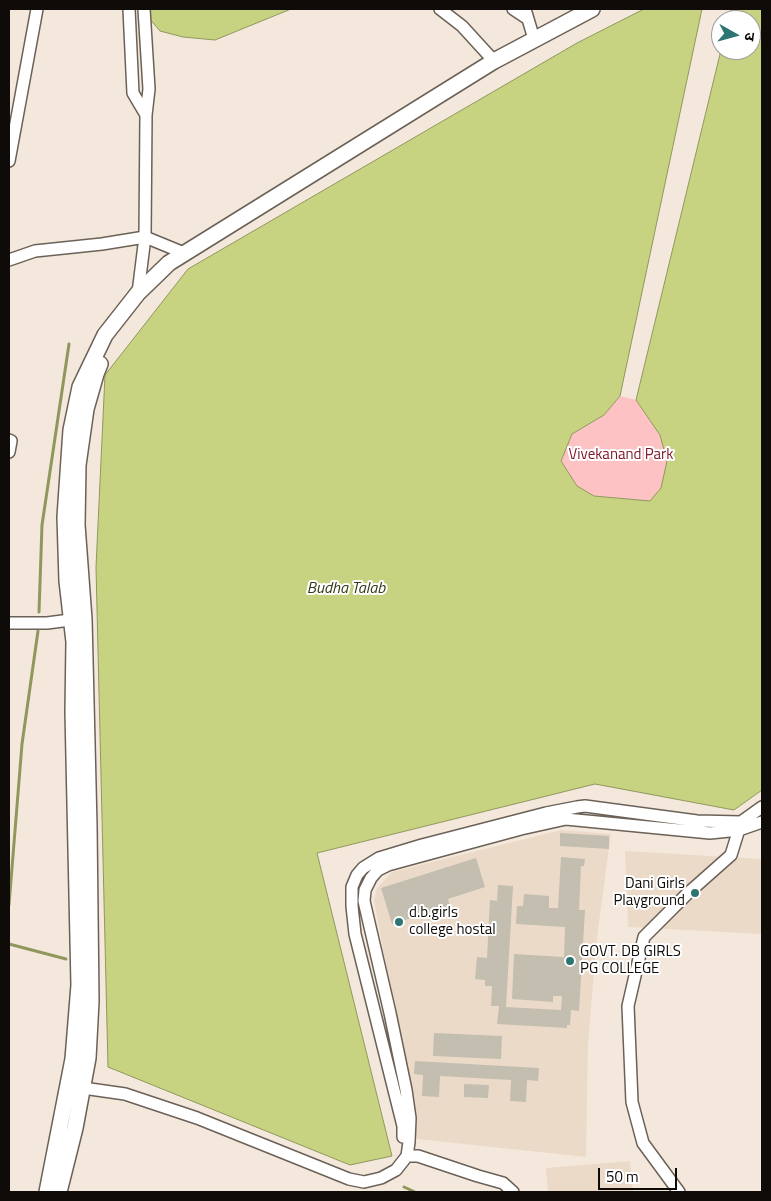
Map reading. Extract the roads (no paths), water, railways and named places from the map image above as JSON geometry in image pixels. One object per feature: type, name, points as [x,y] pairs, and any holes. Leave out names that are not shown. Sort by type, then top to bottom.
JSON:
[{"type":"street","points":[[9,161],[37,9]]},
{"type":"street","points":[[129,9],[133,93],[146,116]]},
{"type":"street","points":[[135,298],[145,237],[146,116],[149,89],[144,9]]},
{"type":"street","points":[[440,9],[462,26],[494,61]]},
{"type":"street","points":[[513,9],[527,14],[534,39]]},
{"type":"street","points":[[47,1192],[75,1087],[88,1058],[90,1001],[89,816],[79,619],[78,466],[86,409],[96,374],[116,330],[135,298],[169,263],[494,61],[592,9]]},
{"type":"street","points":[[9,260],[35,251],[145,237],[184,253]]},
{"type":"street","points":[[9,440],[11,441],[9,452]]},
{"type":"street","points":[[9,623],[47,623],[79,619]]},
{"type":"street","points":[[396,1170],[404,1146],[403,1126],[355,934],[352,888],[357,875],[379,858],[546,813],[585,806],[740,826]]},
{"type":"street","points":[[679,1192],[643,1143],[632,1102],[628,1006],[644,938],[731,855],[740,826],[762,807]]},
{"type":"street","points":[[75,1087],[125,1094],[197,1118],[349,1179],[364,1182],[381,1178],[396,1170],[406,1156],[410,1142],[410,1118],[406,1090],[364,902],[365,890],[371,878],[378,870],[388,864],[520,829],[566,819],[710,833],[762,822]]},
{"type":"street","points":[[59,1192],[75,1128],[75,1087]]},
{"type":"street","points":[[406,1156],[418,1156],[503,1183],[513,1192]]},
{"type":"water","points":[[148,9],[291,9],[215,40],[183,37],[160,31],[148,17]]},
{"type":"water","name":"Budha Talab","points":[[644,9],[702,9],[620,396],[604,415],[572,434],[561,461],[577,486],[594,496],[650,501],[661,488],[667,461],[660,435],[636,400],[719,60],[761,60],[761,10],[731,9],[762,9],[762,790],[734,810],[595,784],[317,853],[392,1156],[350,1165],[108,1067],[96,567],[105,375],[188,269],[577,43]]},
{"type":"waterway","points":[[39,612],[42,525],[69,344]]},
{"type":"waterway","points":[[9,905],[22,744],[38,631]]},
{"type":"waterway","points":[[9,944],[66,959]]},
{"type":"waterway","points":[[404,1187],[415,1192]]},
{"type":"place","name":"Dani Girls Playground","points":[[695,893]]},
{"type":"place","name":"d.b.girls college hostal","points":[[399,922]]},
{"type":"place","name":"GOVT. DB GIRLS PG COLLEGE","points":[[570,961]]},
{"type":"park label","name":"Vivekanand Park","points":[[621,455]]}]
